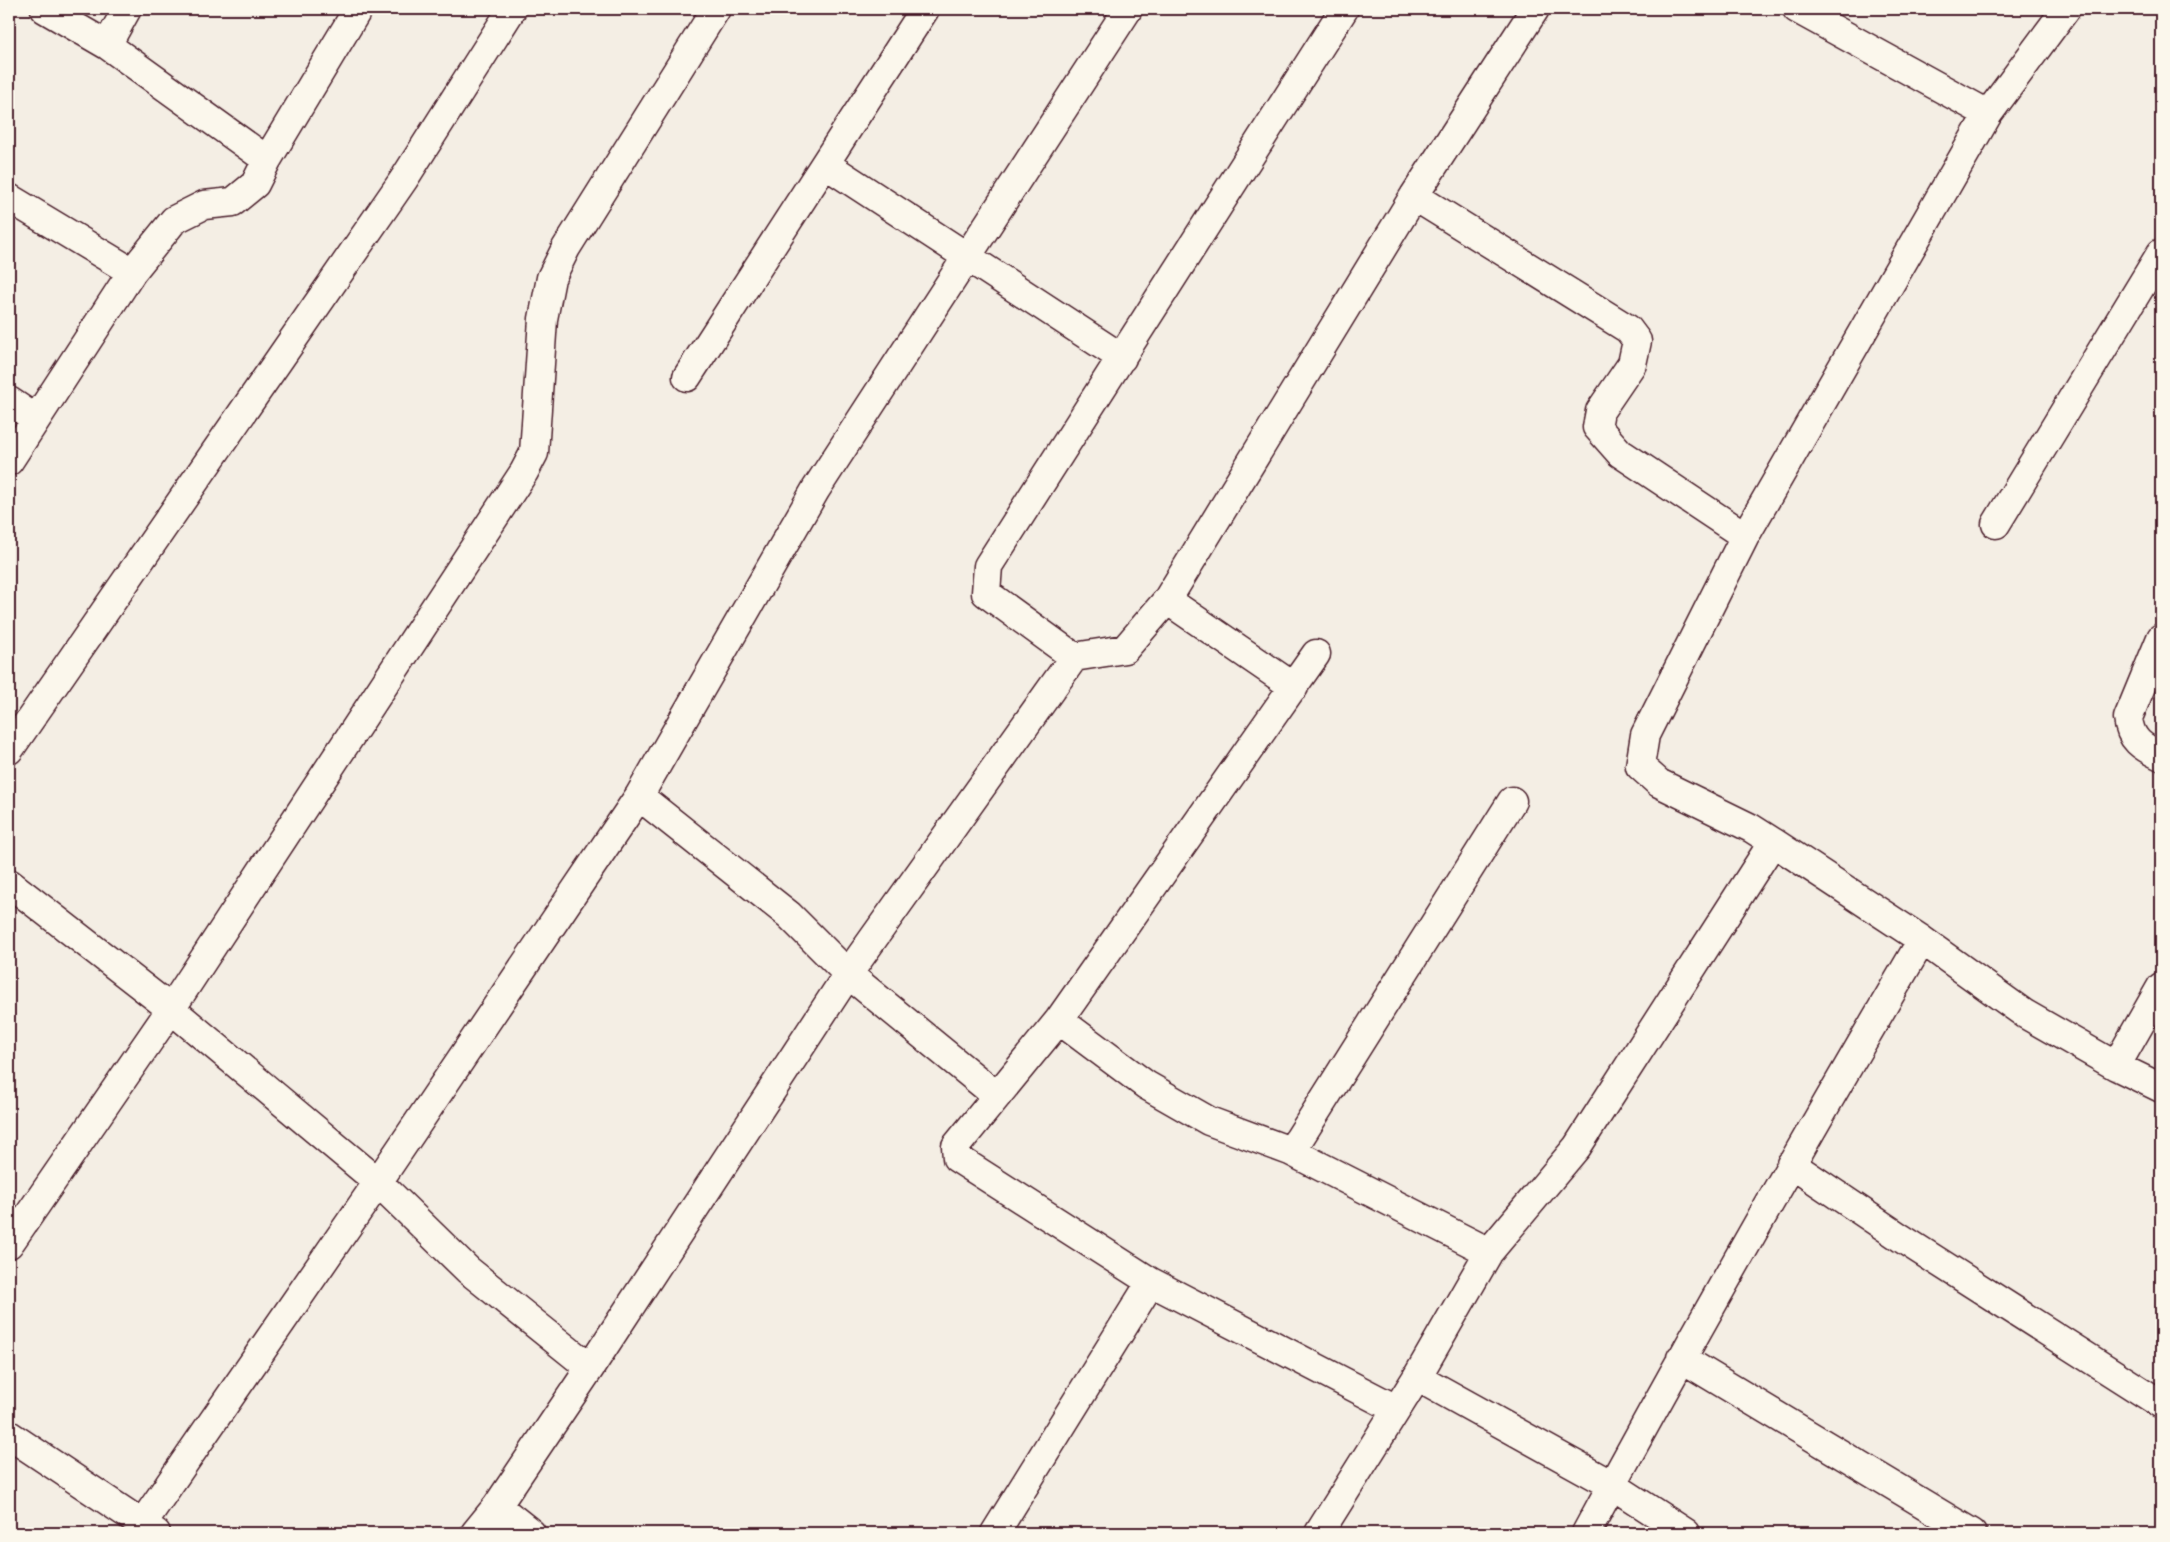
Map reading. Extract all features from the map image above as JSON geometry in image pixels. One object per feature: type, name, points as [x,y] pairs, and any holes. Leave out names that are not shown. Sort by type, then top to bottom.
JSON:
[{"type":"street","points":[[45,9],[106,45],[267,160]]},
{"type":"street","points":[[106,45],[127,9]]},
{"type":"street","points":[[9,460],[132,272],[174,220],[204,205],[232,202],[255,184],[267,160],[358,9]]},
{"type":"street","points":[[9,750],[404,179],[512,9]]},
{"type":"street","points":[[9,1244],[171,1009],[524,472],[534,453],[543,319],[551,278],[566,248],[716,9]]},
{"type":"street","points":[[687,377],[925,9]]},
{"type":"street","points":[[9,1435],[149,1529],[378,1182],[639,796],[816,490],[1128,9]]},
{"type":"street","points":[[1074,658],[986,593],[988,566],[1344,9]]},
{"type":"street","points":[[475,1533],[497,1506],[590,1368],[848,974],[1074,658],[1124,649],[1167,600],[1414,196],[1535,9]]},
{"type":"street","points":[[1797,9],[1988,114]]},
{"type":"street","points":[[2066,9],[1988,114],[1745,536],[1645,735],[1640,766],[1660,783],[1751,828],[1773,842],[1922,940],[2025,1014],[2116,1066],[2161,1088]]},
{"type":"street","points":[[825,164],[1122,358]]},
{"type":"street","points":[[1414,196],[1628,329],[1637,341],[1632,364],[1600,411],[1597,427],[1620,452],[1745,536]]},
{"type":"street","points":[[9,198],[132,272]]},
{"type":"street","points":[[1996,524],[2159,261]]},
{"type":"street","points":[[9,401],[36,419]]},
{"type":"street","points":[[1167,600],[1294,687]]},
{"type":"street","points":[[2161,638],[2128,718],[2129,732],[2146,749],[2161,756]]},
{"type":"street","points":[[1316,654],[1059,1020],[956,1146],[958,1158],[1151,1282],[1396,1409]]},
{"type":"street","points":[[639,796],[789,915],[848,974],[997,1096]]},
{"type":"street","points":[[1290,1151],[1512,801]]},
{"type":"street","points":[[1319,1533],[1417,1377],[1489,1252],[1577,1147],[1773,842]]},
{"type":"street","points":[[9,883],[171,1009],[378,1182],[468,1270],[590,1368]]},
{"type":"street","points":[[1586,1533],[1791,1164],[1922,940]]},
{"type":"street","points":[[2116,1066],[2161,987]]},
{"type":"street","points":[[1059,1020],[1146,1085],[1209,1121],[1290,1151],[1489,1252]]},
{"type":"street","points":[[1791,1164],[1901,1238],[2161,1404]]},
{"type":"street","points":[[995,1533],[1151,1282]]},
{"type":"street","points":[[1682,1358],[1972,1533]]},
{"type":"street","points":[[1417,1377],[1612,1485],[1686,1533]]},
{"type":"street","points":[[497,1506],[531,1533]]}]
